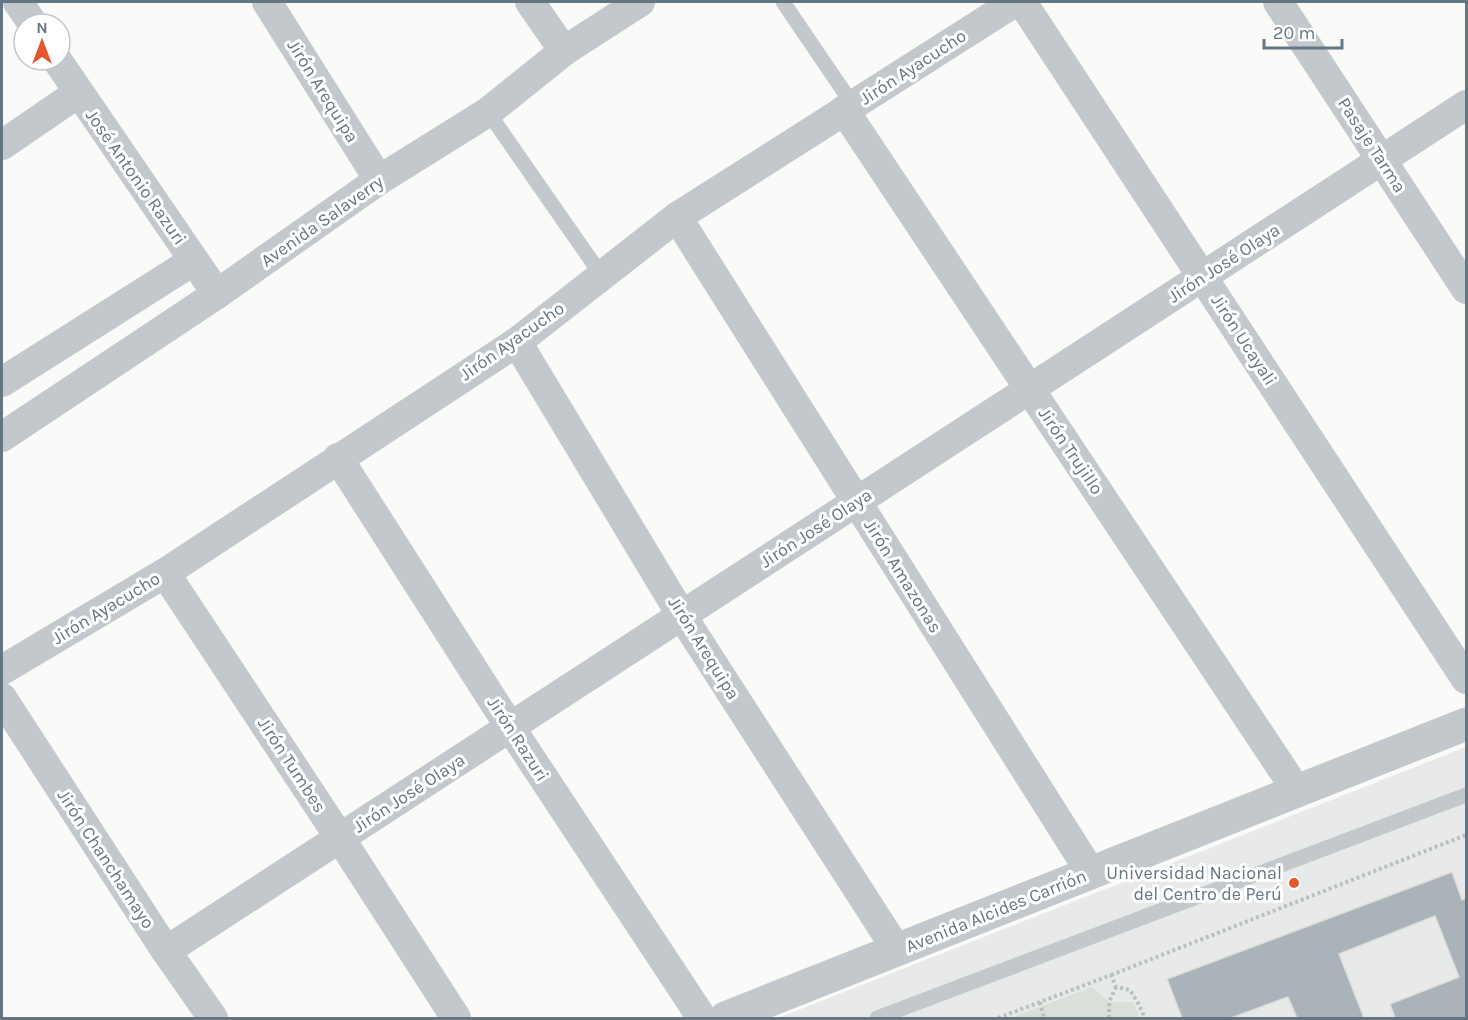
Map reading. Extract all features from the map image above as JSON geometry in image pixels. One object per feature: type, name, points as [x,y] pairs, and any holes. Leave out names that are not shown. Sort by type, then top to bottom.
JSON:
[{"type":"street","name":"Jirón Arequipa","points":[[267,2],[379,180]]},
{"type":"street","points":[[530,2],[564,51]]},
{"type":"street","name":"Avenida Salaverry","points":[[2,437],[217,294],[379,180],[488,112],[564,51],[640,2]]},
{"type":"street","name":"Jirón Ayacucho","points":[[2,670],[165,573],[517,342],[676,217],[1015,2]]},
{"type":"street","name":"Jirón Ucayali","points":[[1022,2],[1467,679]]},
{"type":"street","name":"Pasaje Tarma","points":[[1278,2],[1467,289]]},
{"type":"street","name":"José Antonio Razuri","points":[[65,72],[217,294]]},
{"type":"street","points":[[2,145],[78,93]]},
{"type":"street","name":"Jirón José Olaya","points":[[166,951],[1467,105]]},
{"type":"street","name":"Jirón Trujillo","points":[[849,107],[1030,390],[1297,791]]},
{"type":"street","name":"Jirón Amazonas","points":[[676,217],[1091,873]]},
{"type":"street","points":[[2,382],[193,261]]},
{"type":"street","name":"Jirón Arequipa","points":[[517,342],[682,615],[897,950]]},
{"type":"street","name":"Jirón Razuri","points":[[338,458],[510,728],[702,1018]]},
{"type":"street","name":"Jirón Tumbes","points":[[165,573],[456,1018]]},
{"type":"street","name":"Jirón Chanchamayo","points":[[2,698],[166,951],[213,1018]]},
{"type":"street","name":"Avenida Alcides Carrión","points":[[725,1018],[1467,724]]},
{"type":"lane","name":"Jirón Trujillo","points":[[783,2],[849,107]]},
{"type":"lane","points":[[488,112],[602,276]]},
{"type":"lane","points":[[877,1018],[1467,795]]},
{"type":"path","points":[[998,1018],[1467,835]]},
{"type":"path","points":[[1109,1018],[1109,1002],[1116,987],[1111,975]]},
{"type":"path","points":[[1116,987],[1130,990],[1145,1018]]},
{"type":"path","points":[[1040,1001],[1044,1018]]},
{"type":"shaded area","name":"Universidad Nacional del Centro de Perú","points":[[1466,747],[1466,1018],[778,1018]]},
{"type":"shaded area","points":[[1092,987],[1109,1002],[1134,1002],[1140,1018],[1011,1018]]},
{"type":"building","points":[[1452,872],[1462,900],[1466,898],[1466,1018],[1395,1018],[1390,1004],[1459,977],[1435,916],[1339,954],[1364,1018],[1297,1018],[1288,997],[1231,1018],[1182,1018],[1167,979]]},
{"type":"place","name":"Universidad Nacional del Centro de Perú","points":[[1294,883]]}]
